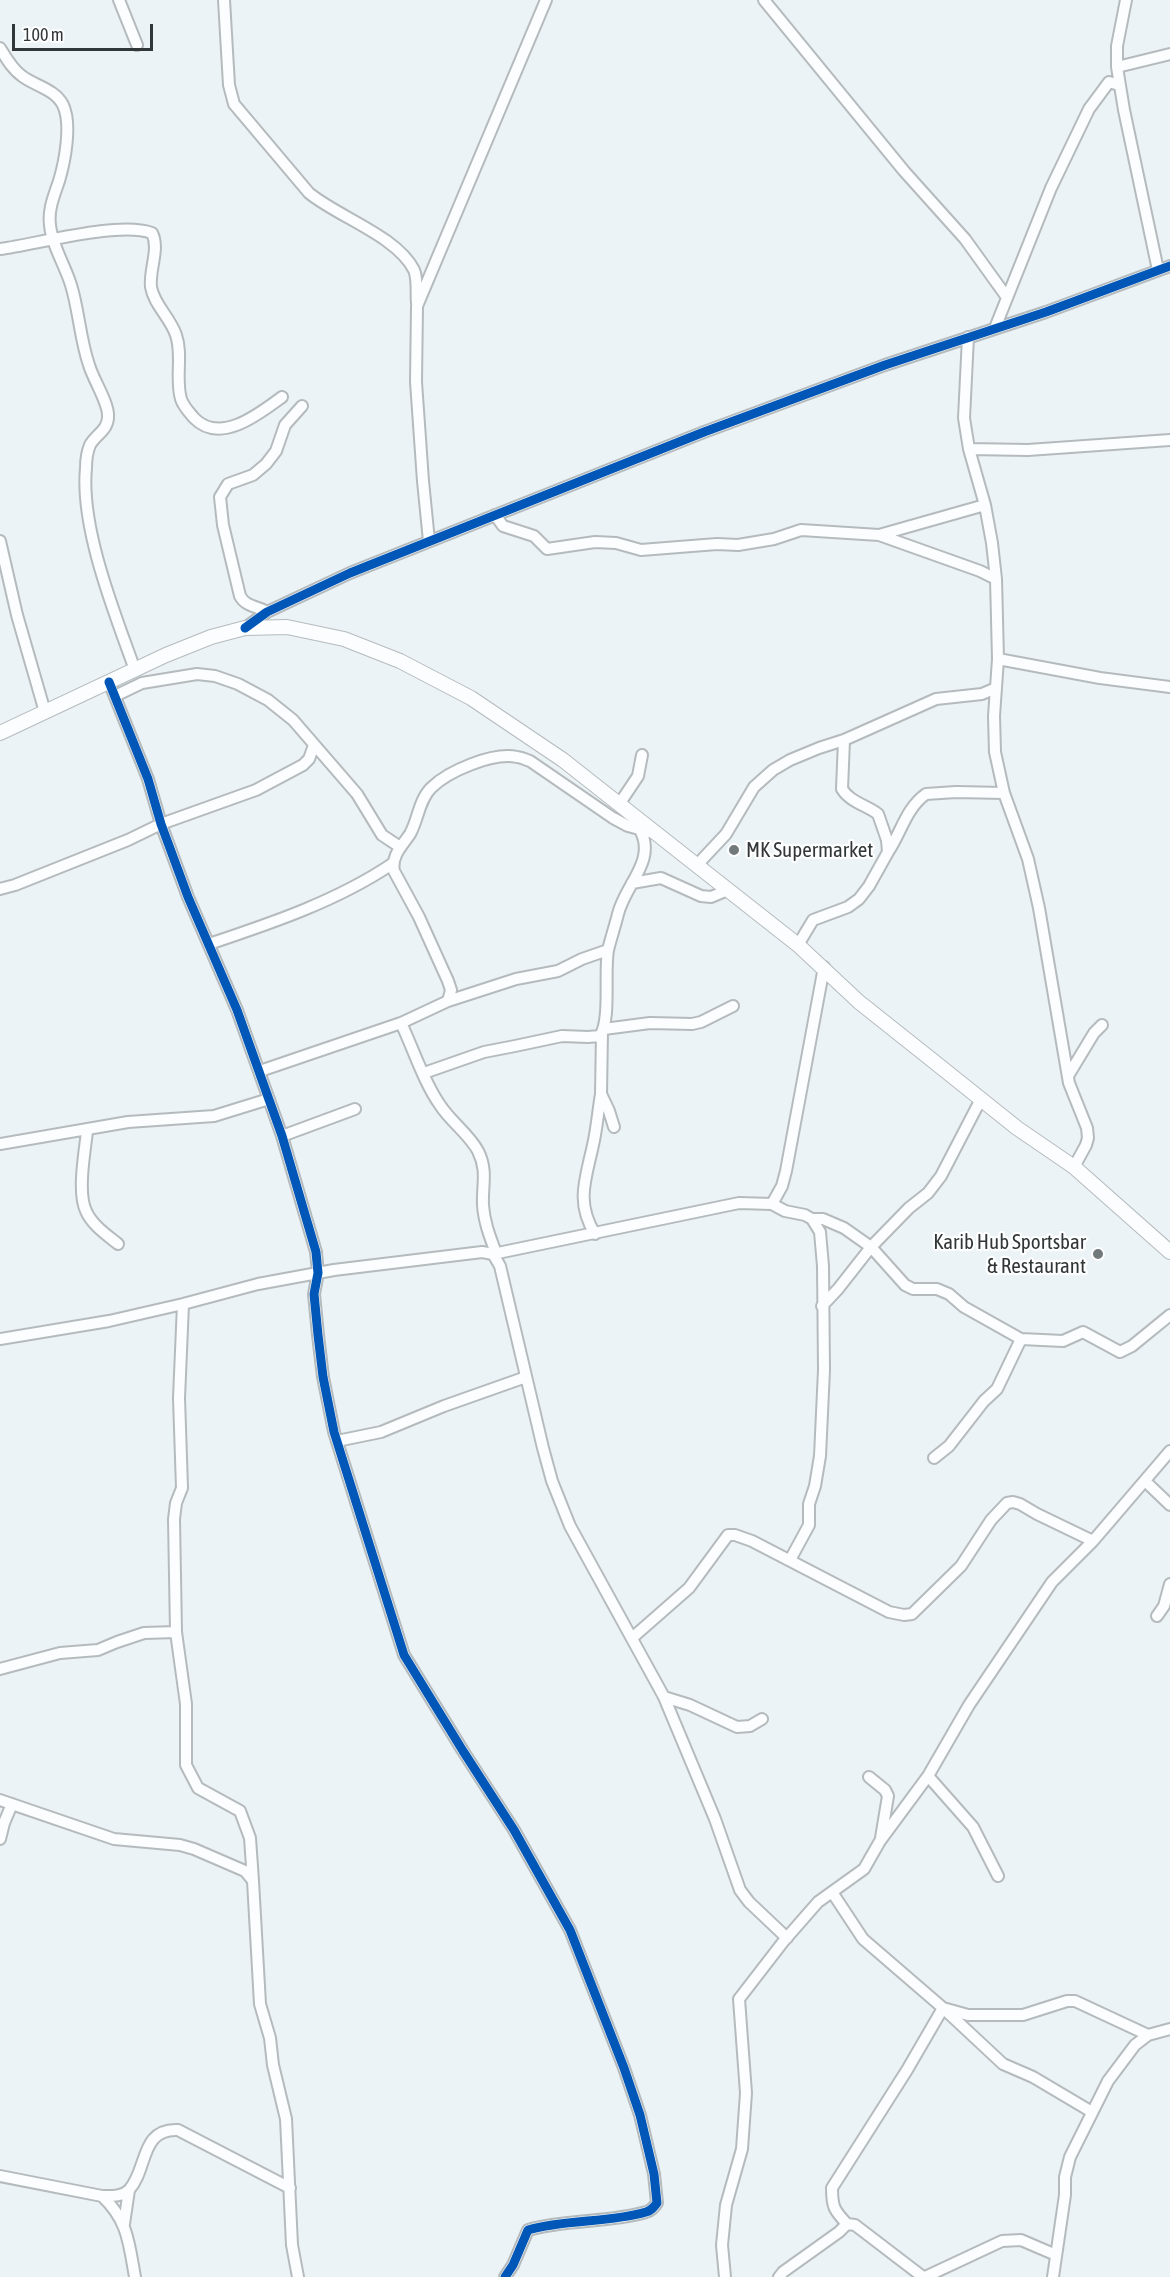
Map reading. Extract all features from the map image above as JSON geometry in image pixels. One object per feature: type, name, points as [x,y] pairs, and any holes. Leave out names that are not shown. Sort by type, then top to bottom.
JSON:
[{"type":"main road","points":[[0,733],[211,637],[245,628],[286,627],[344,639],[425,672],[471,698],[545,747],[620,803],[798,945],[859,1002],[1017,1128],[1074,1167],[1170,1251]]},
{"type":"street","points":[[119,0],[137,45]]},
{"type":"street","points":[[224,0],[229,85],[234,104],[309,193],[324,205],[386,240],[414,271],[417,306],[416,382],[429,541]]},
{"type":"street","points":[[417,306],[546,0]]},
{"type":"street","points":[[764,0],[904,171],[965,239],[1006,297]]},
{"type":"street","points":[[1126,0],[1117,46],[1119,85],[1158,270]]},
{"type":"street","points":[[0,48],[9,63],[21,76],[51,92],[59,98],[64,107],[66,151],[49,214],[53,241],[71,284],[88,362],[109,414],[105,430],[91,444],[88,453],[85,470],[88,507],[109,595],[135,670]]},
{"type":"street","points":[[1117,67],[1170,54]]},
{"type":"street","points":[[995,328],[1051,188],[1089,109],[1109,82],[1119,85]]},
{"type":"street","points":[[0,249],[110,231],[152,233],[155,239],[150,272],[152,290],[156,303],[176,335],[179,348],[180,398],[189,413],[204,426],[213,430],[233,425],[261,413],[282,397]]},
{"type":"street","points":[[245,628],[267,612],[350,573],[715,428],[885,365],[1046,312],[1170,266]]},
{"type":"street","points":[[968,337],[963,393],[964,418],[969,449],[985,505],[996,579],[998,659],[994,716],[995,752],[1004,793],[1028,860],[1068,1076],[1074,1099],[1087,1128],[1088,1138],[1082,1155],[1074,1167]]},
{"type":"street","points":[[267,612],[244,602],[240,596],[222,516],[220,497],[228,484],[253,475],[266,464],[276,451],[285,425],[302,406]]},
{"type":"street","points":[[969,449],[1028,450],[1170,440]]},
{"type":"street","points":[[879,535],[985,505]]},
{"type":"street","points":[[495,515],[503,526],[529,533],[543,547],[553,550],[595,542],[616,543],[640,550],[717,544],[738,545],[774,539],[801,530],[879,535],[980,571],[996,579]]},
{"type":"street","points":[[0,541],[17,615],[45,712]]},
{"type":"street","points":[[998,659],[1100,678],[1170,687]]},
{"type":"street","points":[[115,696],[142,683],[197,674],[214,676],[238,684],[268,700],[293,720],[357,794],[382,835],[400,847]]},
{"type":"street","points":[[110,682],[148,779],[161,824],[188,897],[237,1010],[282,1136],[316,1251],[318,1273],[314,1294],[318,1335],[323,1377],[337,1441],[404,1655],[514,1830],[570,1930],[640,2115],[654,2174],[657,2203],[653,2209],[620,2216],[546,2224],[528,2229],[513,2265],[505,2277]]},
{"type":"street","points":[[697,865],[726,834],[754,787],[773,770],[936,699],[982,694],[996,688]]},
{"type":"street","points":[[844,740],[842,789],[846,795],[878,814],[887,840],[888,852]]},
{"type":"street","points":[[0,889],[128,840],[161,824],[256,790],[303,765],[309,759],[314,745]]},
{"type":"street","points":[[620,803],[638,776],[642,755]]},
{"type":"street","points":[[209,944],[304,910],[392,864],[400,847],[410,834],[424,798],[432,787],[451,774],[477,762],[495,757],[517,756],[530,762],[613,818],[640,830],[658,834]]},
{"type":"street","points":[[798,945],[813,920],[848,907],[859,899],[888,852],[907,815],[920,798],[926,794],[956,792],[1004,793]]},
{"type":"street","points":[[595,1234],[586,1220],[583,1194],[601,1094],[608,950],[620,904],[645,856],[645,839],[640,830]]},
{"type":"street","points":[[392,864],[419,917],[449,996]]},
{"type":"street","points":[[632,883],[661,878],[701,896],[711,897],[728,890]]},
{"type":"street","points":[[260,1071],[401,1023],[449,996],[462,996],[516,979],[558,971],[608,950]]},
{"type":"street","points":[[772,1204],[782,1186],[786,1171],[824,967]]},
{"type":"street","points":[[603,1030],[650,1023],[692,1024],[733,1006]]},
{"type":"street","points":[[401,1023],[440,1107],[477,1149],[480,1156],[485,1181],[484,1222],[494,1253],[501,1266],[552,1481],[570,1526],[664,1697],[715,1819],[740,1890],[749,1902],[787,1938]]},
{"type":"street","points":[[1068,1076],[1094,1033],[1102,1025]]},
{"type":"street","points":[[424,1073],[484,1052],[562,1036],[600,1036],[603,1030]]},
{"type":"street","points":[[601,1094],[614,1127]]},
{"type":"street","points":[[0,1144],[87,1131],[128,1122],[214,1116],[269,1099]]},
{"type":"street","points":[[822,1306],[871,1247],[909,1208],[928,1193],[941,1176],[981,1099]]},
{"type":"street","points":[[282,1136],[355,1109]]},
{"type":"street","points":[[87,1131],[83,1195],[85,1210],[98,1227],[118,1244]]},
{"type":"street","points":[[0,1339],[109,1321],[183,1305],[236,1289],[318,1273],[482,1252],[494,1253],[740,1203],[772,1204],[812,1219],[820,1232],[823,1266],[824,1370],[820,1456],[815,1486],[809,1504],[809,1525],[790,1560]]},
{"type":"street","points":[[812,1219],[823,1219],[844,1228],[871,1247],[905,1285],[913,1288],[937,1289],[949,1294],[964,1307],[1021,1340],[1063,1341],[1083,1332],[1120,1352],[1132,1346],[1170,1315]]},
{"type":"street","points":[[183,1305],[179,1398],[182,1488],[176,1503],[174,1520],[176,1632],[186,1704],[186,1765],[198,1788],[240,1811],[250,1838],[260,2004],[270,2038],[273,2065],[286,2119],[292,2246],[298,2277]]},
{"type":"street","points":[[934,1458],[949,1446],[984,1401],[997,1389],[1021,1340]]},
{"type":"street","points":[[337,1441],[381,1432],[444,1406],[526,1377]]},
{"type":"street","points":[[725,2277],[722,2245],[726,2205],[742,2149],[746,2093],[740,1999],[818,1902],[864,1869],[880,1841],[928,1776],[969,1705],[1052,1582],[1093,1541],[1170,1451]]},
{"type":"street","points":[[1145,1481],[1170,1505]]},
{"type":"street","points":[[632,1638],[689,1588],[728,1535],[752,1541],[890,1612],[904,1615],[912,1614],[961,1566],[991,1520],[1007,1503],[1020,1504],[1093,1541]]},
{"type":"street","points":[[1157,1616],[1164,1606],[1170,1584]]},
{"type":"street","points":[[0,1669],[60,1653],[98,1650],[117,1641],[144,1633],[176,1632]]},
{"type":"street","points":[[664,1697],[690,1705],[737,1727],[750,1726],[762,1719]]},
{"type":"street","points":[[928,1776],[973,1827],[998,1876]]},
{"type":"street","points":[[869,1778],[885,1790],[888,1796],[880,1841]]},
{"type":"street","points":[[0,1800],[114,1839],[180,1845],[194,1849],[245,1871],[253,1881]]},
{"type":"street","points":[[0,1839],[12,1804]]},
{"type":"street","points":[[832,1892],[863,1939],[943,2008],[1003,2064],[1033,2077],[1092,2112]]},
{"type":"street","points":[[943,2008],[954,2013],[968,2015],[1023,2015],[1067,2001],[1075,2001],[1148,2035]]},
{"type":"street","points":[[943,2008],[907,2070],[832,2188],[832,2203],[835,2211],[847,2224],[855,2225],[924,2277],[1002,2241],[1021,2240],[1056,2255]]},
{"type":"street","points":[[1053,2277],[1065,2195],[1065,2177],[1070,2157],[1108,2081],[1135,2045],[1148,2035],[1170,2029]]},
{"type":"street","points":[[135,2277],[124,2224],[129,2190],[159,2132],[168,2129],[178,2130],[290,2188]]},
{"type":"street","points":[[0,2176],[102,2196],[118,2196],[129,2190]]},
{"type":"street","points":[[102,2196],[114,2208],[124,2224]]},
{"type":"street","points":[[778,2277],[847,2224]]},
{"type":"cycle path","points":[[245,628],[267,612],[350,573],[704,432],[885,365],[1046,312],[1170,266]]},
{"type":"cycle path","points":[[109,682],[148,779],[161,824],[188,897],[237,1010],[282,1136],[316,1252],[318,1273],[314,1294],[318,1335],[323,1377],[334,1432],[404,1655],[514,1830],[570,1930],[640,2115],[654,2174],[657,2203],[655,2206],[651,2210],[632,2215],[528,2230],[513,2265],[505,2277]]},
{"type":"place","name":"MK Supermarket","points":[[734,850]]},
{"type":"place","name":"Karib Hub Sportsbar & Restaurant","points":[[1098,1254]]}]
